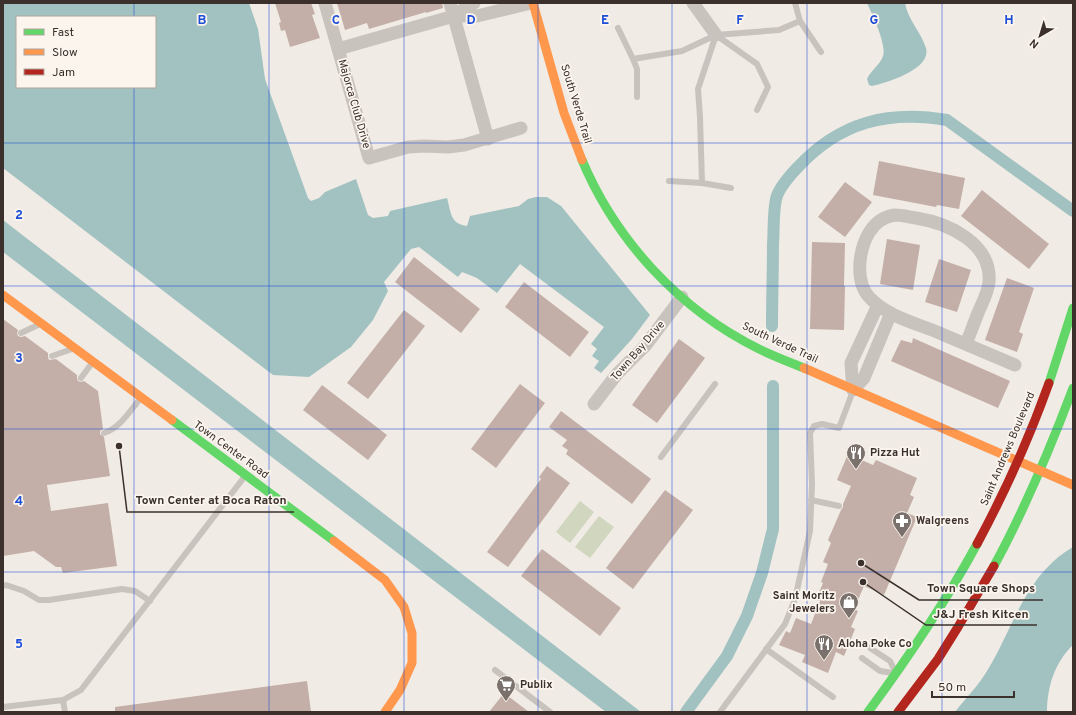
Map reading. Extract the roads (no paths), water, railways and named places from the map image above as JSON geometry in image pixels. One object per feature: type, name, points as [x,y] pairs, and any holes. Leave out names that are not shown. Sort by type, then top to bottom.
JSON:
[{"type":"street","name":"Majorca Club Drive","points":[[325,3],[369,158],[408,147],[448,147],[464,145],[521,128]]},
{"type":"street","points":[[450,3],[488,139]]},
{"type":"street","name":"Majorca Club Drive","points":[[454,16],[474,3]]},
{"type":"street","name":"Majorca Club Drive","points":[[338,48],[454,16],[477,16],[532,3]]},
{"type":"street","name":"South Verde Trail","points":[[532,3],[568,124],[589,178],[617,225],[636,250],[656,273],[682,297],[719,325],[759,348],[1073,485]]},
{"type":"street","points":[[693,3],[716,35]]},
{"type":"street","points":[[966,344],[988,289],[989,273],[984,258],[977,248],[957,231],[944,225],[929,220],[904,216],[887,217],[873,227],[868,233],[862,249],[860,276],[869,298],[891,313],[1015,365]]},
{"type":"street","name":"Town Bay Drive","points":[[594,404],[617,374],[645,346],[682,297]]},
{"type":"street","name":"Town Center Road","points":[[5,299],[246,475],[385,580],[404,607],[412,633],[412,663],[400,690],[385,712]]},
{"type":"street","points":[[853,390],[851,364],[878,305]]},
{"type":"street","name":"Saint Andrews Boulevard","points":[[868,712],[901,677],[918,644],[970,558],[999,503],[1019,461],[1047,390],[1073,308]]},
{"type":"street","points":[[853,390],[864,378],[891,313]]},
{"type":"street","points":[[898,712],[938,659],[990,574],[1041,471],[1073,388]]},
{"type":"street","points":[[901,677],[916,688]]},
{"type":"lane","points":[[795,3],[800,21],[821,52]]},
{"type":"lane","points":[[633,59],[682,51],[716,35],[779,30],[800,21]]},
{"type":"lane","points":[[618,28],[637,69],[637,97]]},
{"type":"lane","points":[[716,35],[757,64],[768,87],[757,110]]},
{"type":"lane","points":[[702,183],[698,89],[716,35]]},
{"type":"lane","points":[[669,181],[702,183],[731,188]]},
{"type":"lane","points":[[21,333],[41,324]]},
{"type":"lane","points":[[52,356],[74,348]]},
{"type":"lane","points":[[81,378],[92,362]]},
{"type":"lane","points":[[661,457],[715,384]]},
{"type":"lane","points":[[720,712],[784,624],[795,599],[810,531],[810,434],[814,426],[822,424],[839,428],[853,390]]},
{"type":"lane","points":[[104,433],[112,431],[119,425],[141,398]]},
{"type":"lane","points":[[3,707],[63,700],[81,690],[246,475]]},
{"type":"lane","points":[[811,500],[839,506]]},
{"type":"lane","points":[[3,586],[6,585],[24,591],[39,600],[122,589],[135,591],[150,601]]},
{"type":"lane","points":[[870,648],[890,661],[901,677]]},
{"type":"lane","points":[[766,649],[833,697]]},
{"type":"lane","points":[[862,658],[880,671],[901,677]]},
{"type":"lane","points":[[496,670],[550,712]]},
{"type":"lane","points":[[63,700],[65,712]]},
{"type":"water","points":[[3,3],[249,3],[258,29],[265,79],[308,198],[311,201],[319,198],[325,192],[356,179],[368,215],[373,218],[388,216],[390,211],[447,198],[454,220],[461,225],[467,226],[470,216],[519,206],[528,199],[536,197],[547,197],[561,206],[650,315],[632,339],[601,373],[594,368],[599,361],[592,356],[597,349],[591,344],[604,327],[520,264],[497,293],[477,278],[462,272],[458,277],[419,247],[411,249],[384,282],[388,291],[373,320],[351,347],[309,377],[273,375],[3,168]]},
{"type":"water","points":[[867,3],[905,3],[909,15],[926,48],[926,56],[916,68],[907,74],[888,82],[872,86],[869,85],[867,79],[882,59],[884,51],[878,30]]},
{"type":"water","points":[[3,220],[641,712],[606,712],[3,252]]},
{"type":"water","points":[[1073,547],[1073,645],[1061,659],[1053,676],[1050,684],[1047,712],[955,712],[987,671],[1022,603],[1032,587],[1043,572]]},
{"type":"waterway","points":[[772,326],[773,244],[775,204],[777,195],[782,186],[798,167],[814,152],[831,139],[866,123],[905,117],[925,117],[947,120],[1073,211]]},
{"type":"waterway","points":[[686,712],[727,656],[747,616],[762,573],[773,529],[773,386]]},
{"type":"place","name":"Town Center at Boca Raton","points":[[119,446]]},
{"type":"place","name":"Pizza Hut","points":[[856,470]]},
{"type":"place","name":"Walgreens","points":[[902,538]]},
{"type":"place","name":"Town Square Shops","points":[[861,563]]},
{"type":"place","name":"J&J Fresh Kitcen","points":[[863,582]]},
{"type":"place","name":"Saint Moritz Jewelers","points":[[849,619]]},
{"type":"place","name":"Aloha Poke Co","points":[[824,661]]},
{"type":"place","name":"Publix","points":[[506,702]]}]
